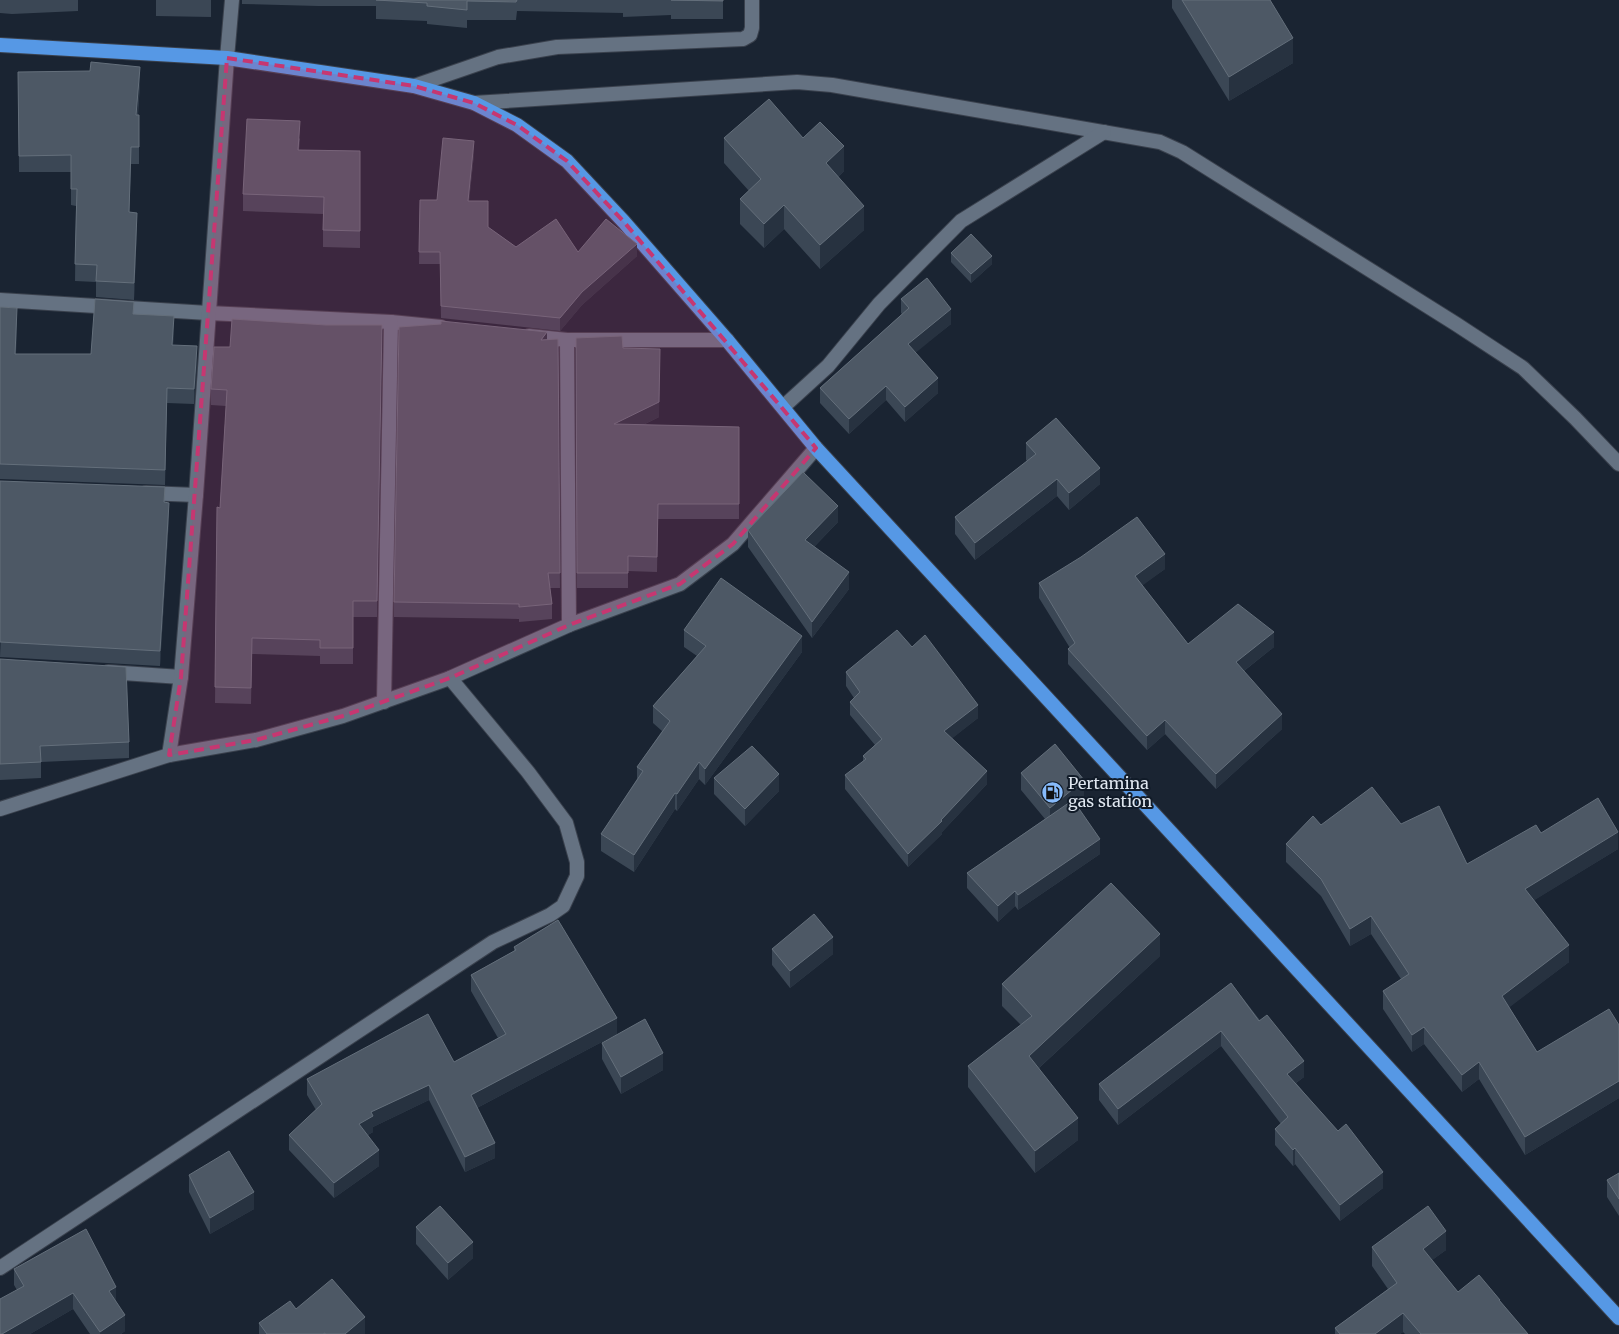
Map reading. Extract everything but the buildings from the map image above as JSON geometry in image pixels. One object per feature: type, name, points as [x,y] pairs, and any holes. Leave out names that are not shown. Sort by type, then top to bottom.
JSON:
[{"type":"highway","points":[[0,46],[227,58],[414,86],[474,104],[517,126],[567,162],[624,222],[727,340],[816,448],[1619,1318]]},
{"type":"street","points":[[169,755],[181,677],[232,0]]},
{"type":"street","points":[[414,86],[498,57],[556,47],[743,39],[750,35],[752,28],[752,0]]},
{"type":"street","points":[[474,104],[797,82],[832,85],[1160,142],[1182,152],[1523,368],[1619,464]]},
{"type":"street","points":[[783,407],[828,366],[878,304],[961,221],[1104,132]]},
{"type":"street","points":[[0,300],[208,314],[391,322],[450,328]]},
{"type":"street","points":[[384,702],[391,322]]},
{"type":"street","points":[[518,335],[568,340],[727,340]]},
{"type":"street","points":[[568,340],[569,625]]},
{"type":"street","points":[[0,809],[169,755],[256,740],[343,716],[450,678],[569,625],[680,584],[733,544],[816,448]]},
{"type":"street","points":[[137,493],[196,495]]},
{"type":"street","points":[[95,672],[181,677]]},
{"type":"street","points":[[0,1268],[493,942],[550,915],[563,906],[577,876],[577,862],[566,823],[528,772],[450,678]]},
{"type":"highlighted area","points":[[227,58],[414,86],[474,103],[517,125],[567,161],[624,222],[816,448],[733,544],[680,584],[569,625],[450,678],[343,716],[256,740],[169,755],[181,677]]},
{"type":"place","name":"Pertamina gas station","points":[[1052,792]]}]
